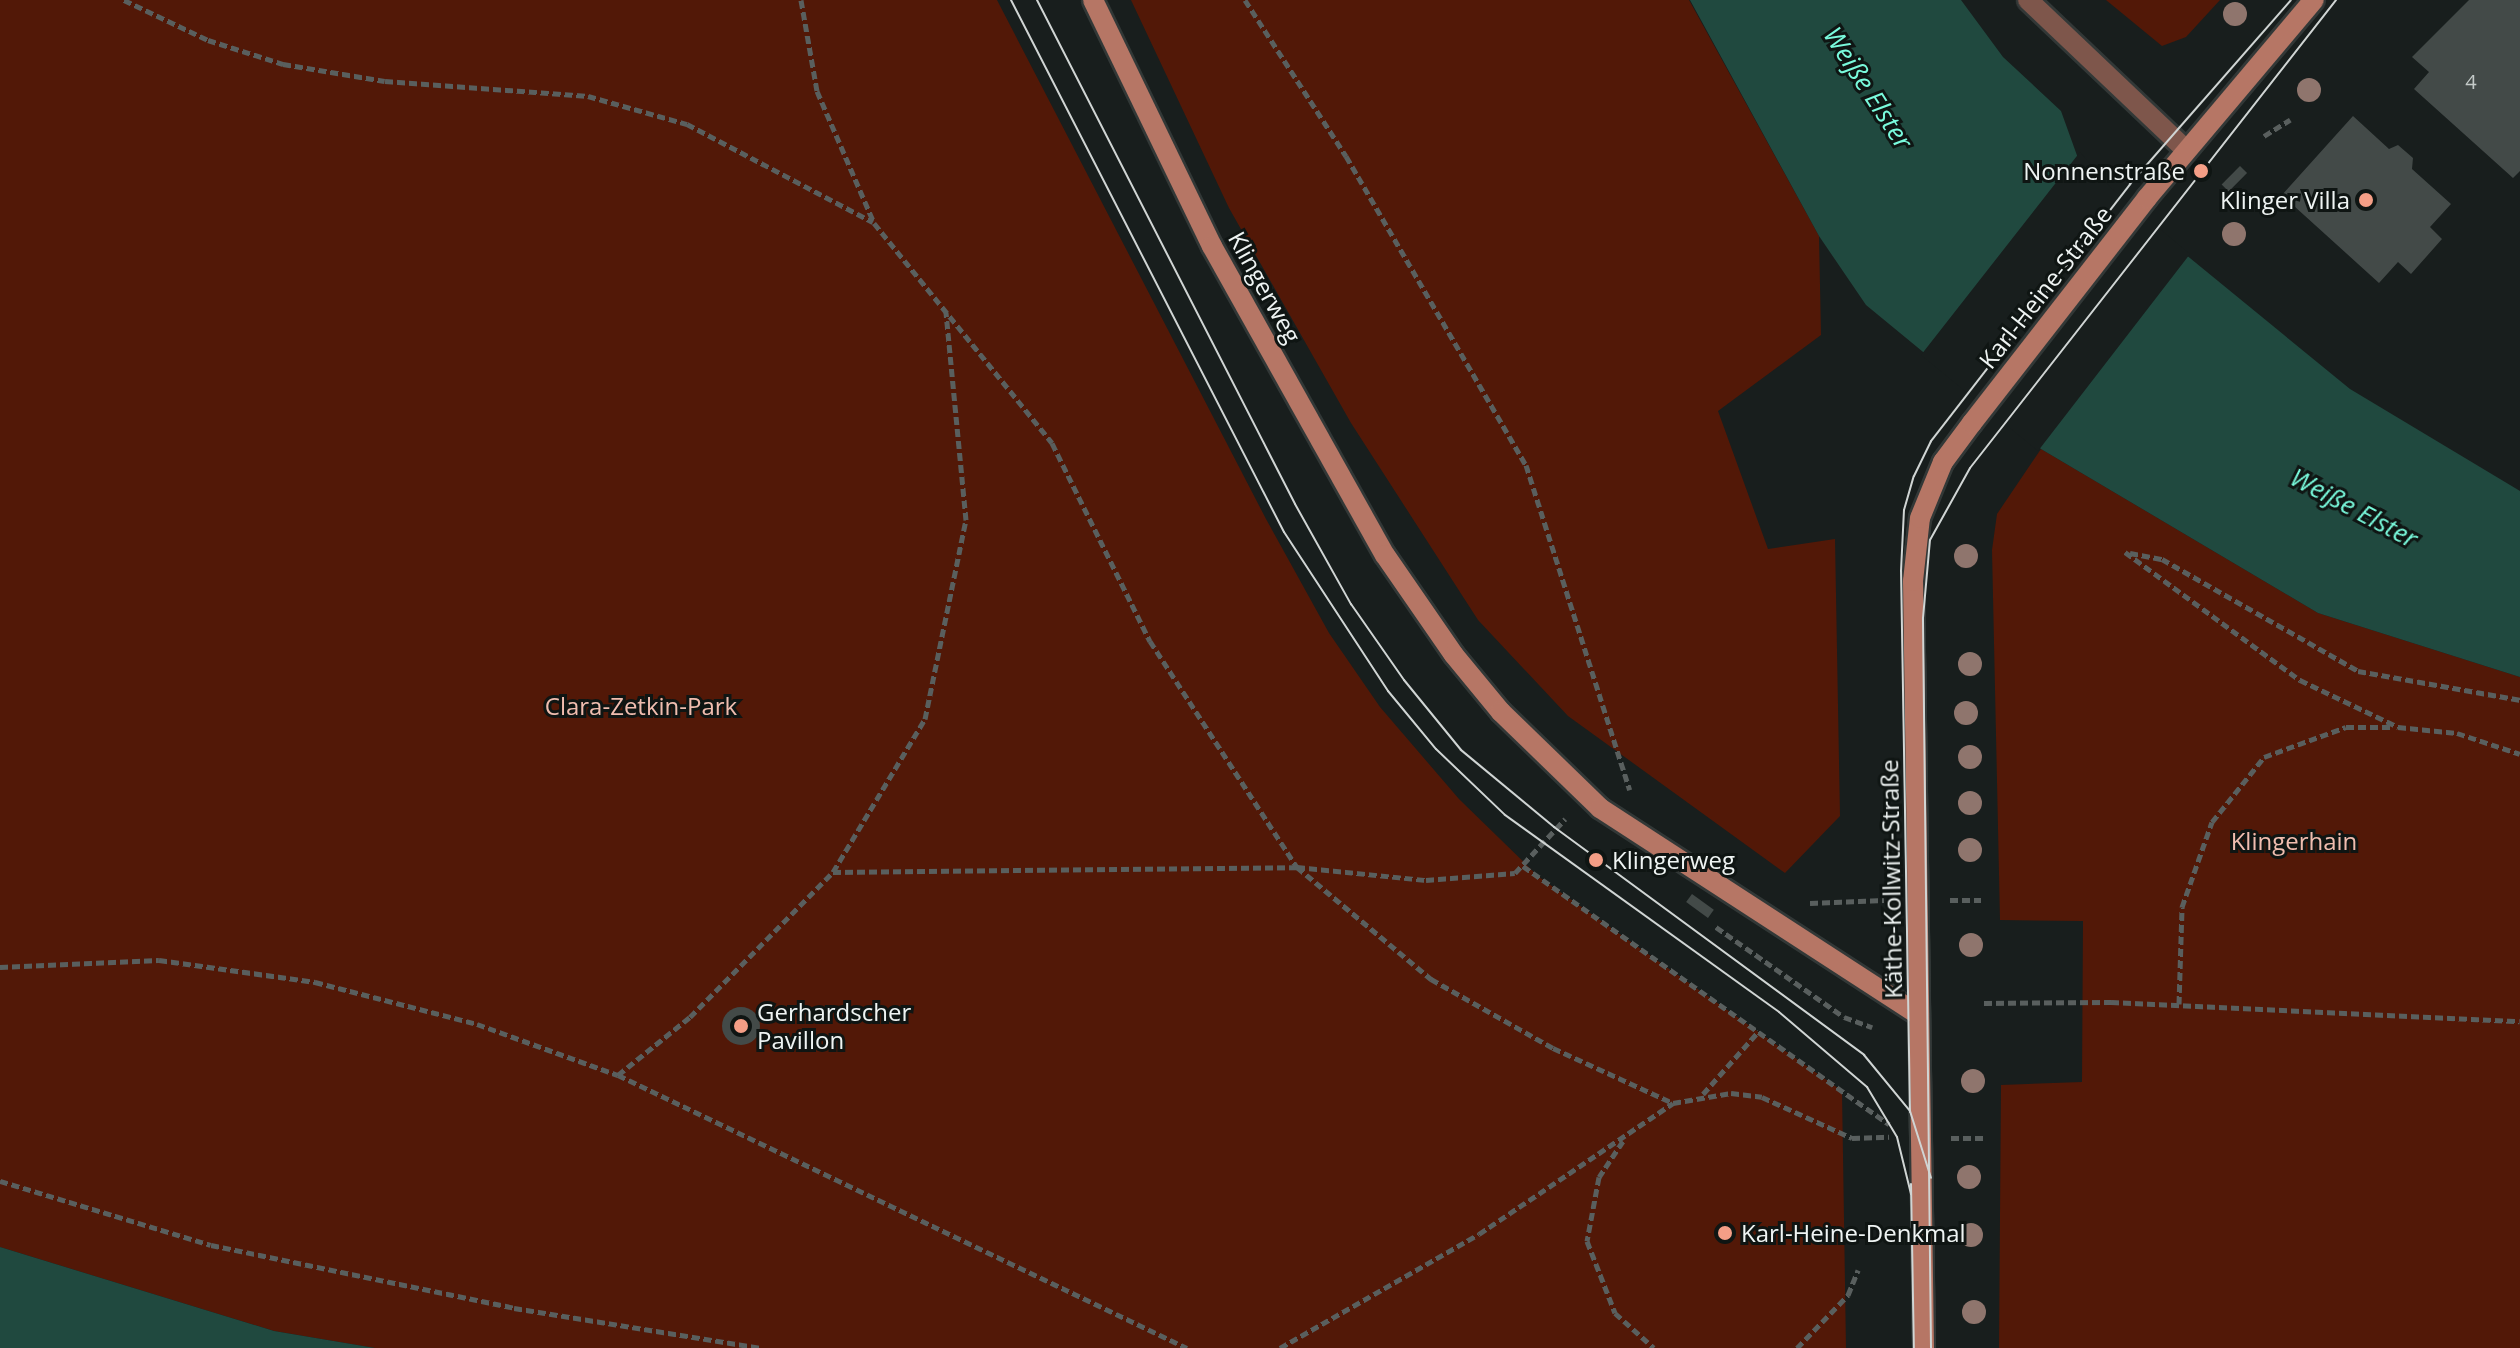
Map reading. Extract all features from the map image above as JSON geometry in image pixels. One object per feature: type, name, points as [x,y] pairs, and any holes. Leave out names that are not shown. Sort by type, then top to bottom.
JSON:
[{"type":"main road","name":"Klingerweg","points":[[1093,0],[1212,246],[1385,555],[1501,712],[1600,808],[1644,841],[1919,1015]]},
{"type":"main road","name":"Karl-Heine-Straße","points":[[1972,423],[2147,198],[2314,0]]},
{"type":"main road","name":"Käthe-Kollwitz-Straße","points":[[1924,1348],[1914,551],[1931,487],[1972,423]]},
{"type":"street","points":[[2028,0],[2186,150]]},
{"type":"path","points":[[124,0],[208,40],[283,64],[385,81],[588,96],[687,124],[874,223]]},
{"type":"path","points":[[801,0],[817,91],[874,223],[1052,443],[1150,641],[1297,867],[1431,979],[1553,1048],[1673,1103]]},
{"type":"path","points":[[1245,0],[1346,156],[1526,465],[1644,841]]},
{"type":"path","points":[[2264,136],[2290,120]]},
{"type":"path","points":[[618,1075],[690,1017],[833,872],[925,719],[966,520],[946,309]]},
{"type":"path","points":[[2398,727],[2300,680],[2125,552],[2162,559],[2358,671],[2520,700]]},
{"type":"path","points":[[2179,1004],[2182,907],[2212,822],[2264,757],[2346,727],[2398,727],[2457,733],[2520,754]]},
{"type":"path","points":[[833,872],[1297,867],[1426,880],[1515,873],[1562,817]]},
{"type":"path","points":[[1523,866],[1902,1132]]},
{"type":"path","points":[[0,967],[159,960],[315,982],[477,1024],[618,1075],[1187,1348]]},
{"type":"path","points":[[1984,1003],[2179,1004],[2520,1021]]},
{"type":"path","points":[[1702,1095],[1759,1031]]},
{"type":"path","points":[[1280,1348],[1479,1234],[1673,1103],[1702,1095],[1762,1097],[1852,1138]]},
{"type":"path","points":[[1625,1137],[1599,1177],[1587,1241],[1615,1313],[1654,1348]]},
{"type":"path","points":[[0,1181],[211,1245],[514,1308],[761,1348]]},
{"type":"path","points":[[1797,1348],[1848,1295],[1858,1270]]},
{"type":"green space","name":"Clara-Zetkin-Park","points":[[0,0],[997,0],[1266,519],[1329,633],[1380,707],[1459,799],[1539,877],[1842,1091],[1846,1348],[375,1348],[274,1331],[0,1247]]},
{"type":"green space","points":[[1131,0],[1689,0],[1819,236],[1821,335],[1718,411],[1768,549],[1835,539],[1840,816],[1785,873],[1568,716],[1478,620],[1351,423],[1229,208]]},
{"type":"green space","points":[[2106,0],[2220,0],[2186,37],[2162,46]]},
{"type":"green space","name":"Klingerhain","points":[[2041,449],[2318,613],[2520,677],[2520,1348],[1999,1348],[2001,1085],[2082,1082],[2083,921],[2000,920],[1992,550],[1997,514]]},
{"type":"water","name":"Weiße Elster","points":[[1690,0],[1961,0],[2003,57],[2061,111],[2079,161],[2108,191],[2350,389],[2520,491],[2520,677],[2318,613],[2041,449],[1866,305],[1819,236]]},
{"type":"water","points":[[0,1247],[274,1331],[375,1348],[0,1348]]},
{"type":"pier","points":[[2080,152],[2111,188],[2190,254],[2038,451],[1921,355]]},
{"type":"building","points":[[2469,0],[2520,0],[2520,171],[2513,178],[2414,89],[2429,72],[2412,57]]},
{"type":"building","name":"Klinger Villa","points":[[2353,116],[2389,149],[2398,145],[2413,158],[2412,169],[2451,204],[2430,227],[2442,239],[2411,274],[2398,262],[2379,283],[2282,195]]},
{"type":"building","points":[[2240,166],[2247,173],[2229,191],[2222,184]]},
{"type":"building","points":[[1692,894],[1714,910],[1708,918],[1686,902]]},
{"type":"building","name":"Gerhardscher Pavillon","points":[[741,1007],[754,1013],[760,1026],[754,1039],[741,1045],[728,1039],[722,1026],[728,1013]]},
{"type":"tram line","points":[[1011,0],[1284,532],[1388,691],[1436,749],[1505,815],[1779,1012],[1867,1087],[1897,1137],[1911,1194]]},
{"type":"tram line","points":[[1037,0],[1295,504],[1351,604],[1404,680],[1461,750],[1554,827],[1864,1055],[1910,1111],[1931,1178]]},
{"type":"tram line","points":[[1910,1112],[1901,571],[1904,510],[1914,476],[1931,441],[2130,184],[2291,0]]},
{"type":"tram line","points":[[1931,1348],[1923,618],[1930,540],[1970,468],[2336,0]]},
{"type":"tram line","points":[[1911,1184],[1914,1348]]},
{"type":"place","name":"Nonnenstraße","points":[[2201,171]]},
{"type":"place","name":"Klinger Villa","points":[[2366,200]]},
{"type":"place","name":"Klingerweg","points":[[1596,860]]},
{"type":"place","name":"Gerhardscher Pavillon","points":[[741,1026]]},
{"type":"place","name":"Karl-Heine-Denkmal","points":[[1725,1233]]}]
